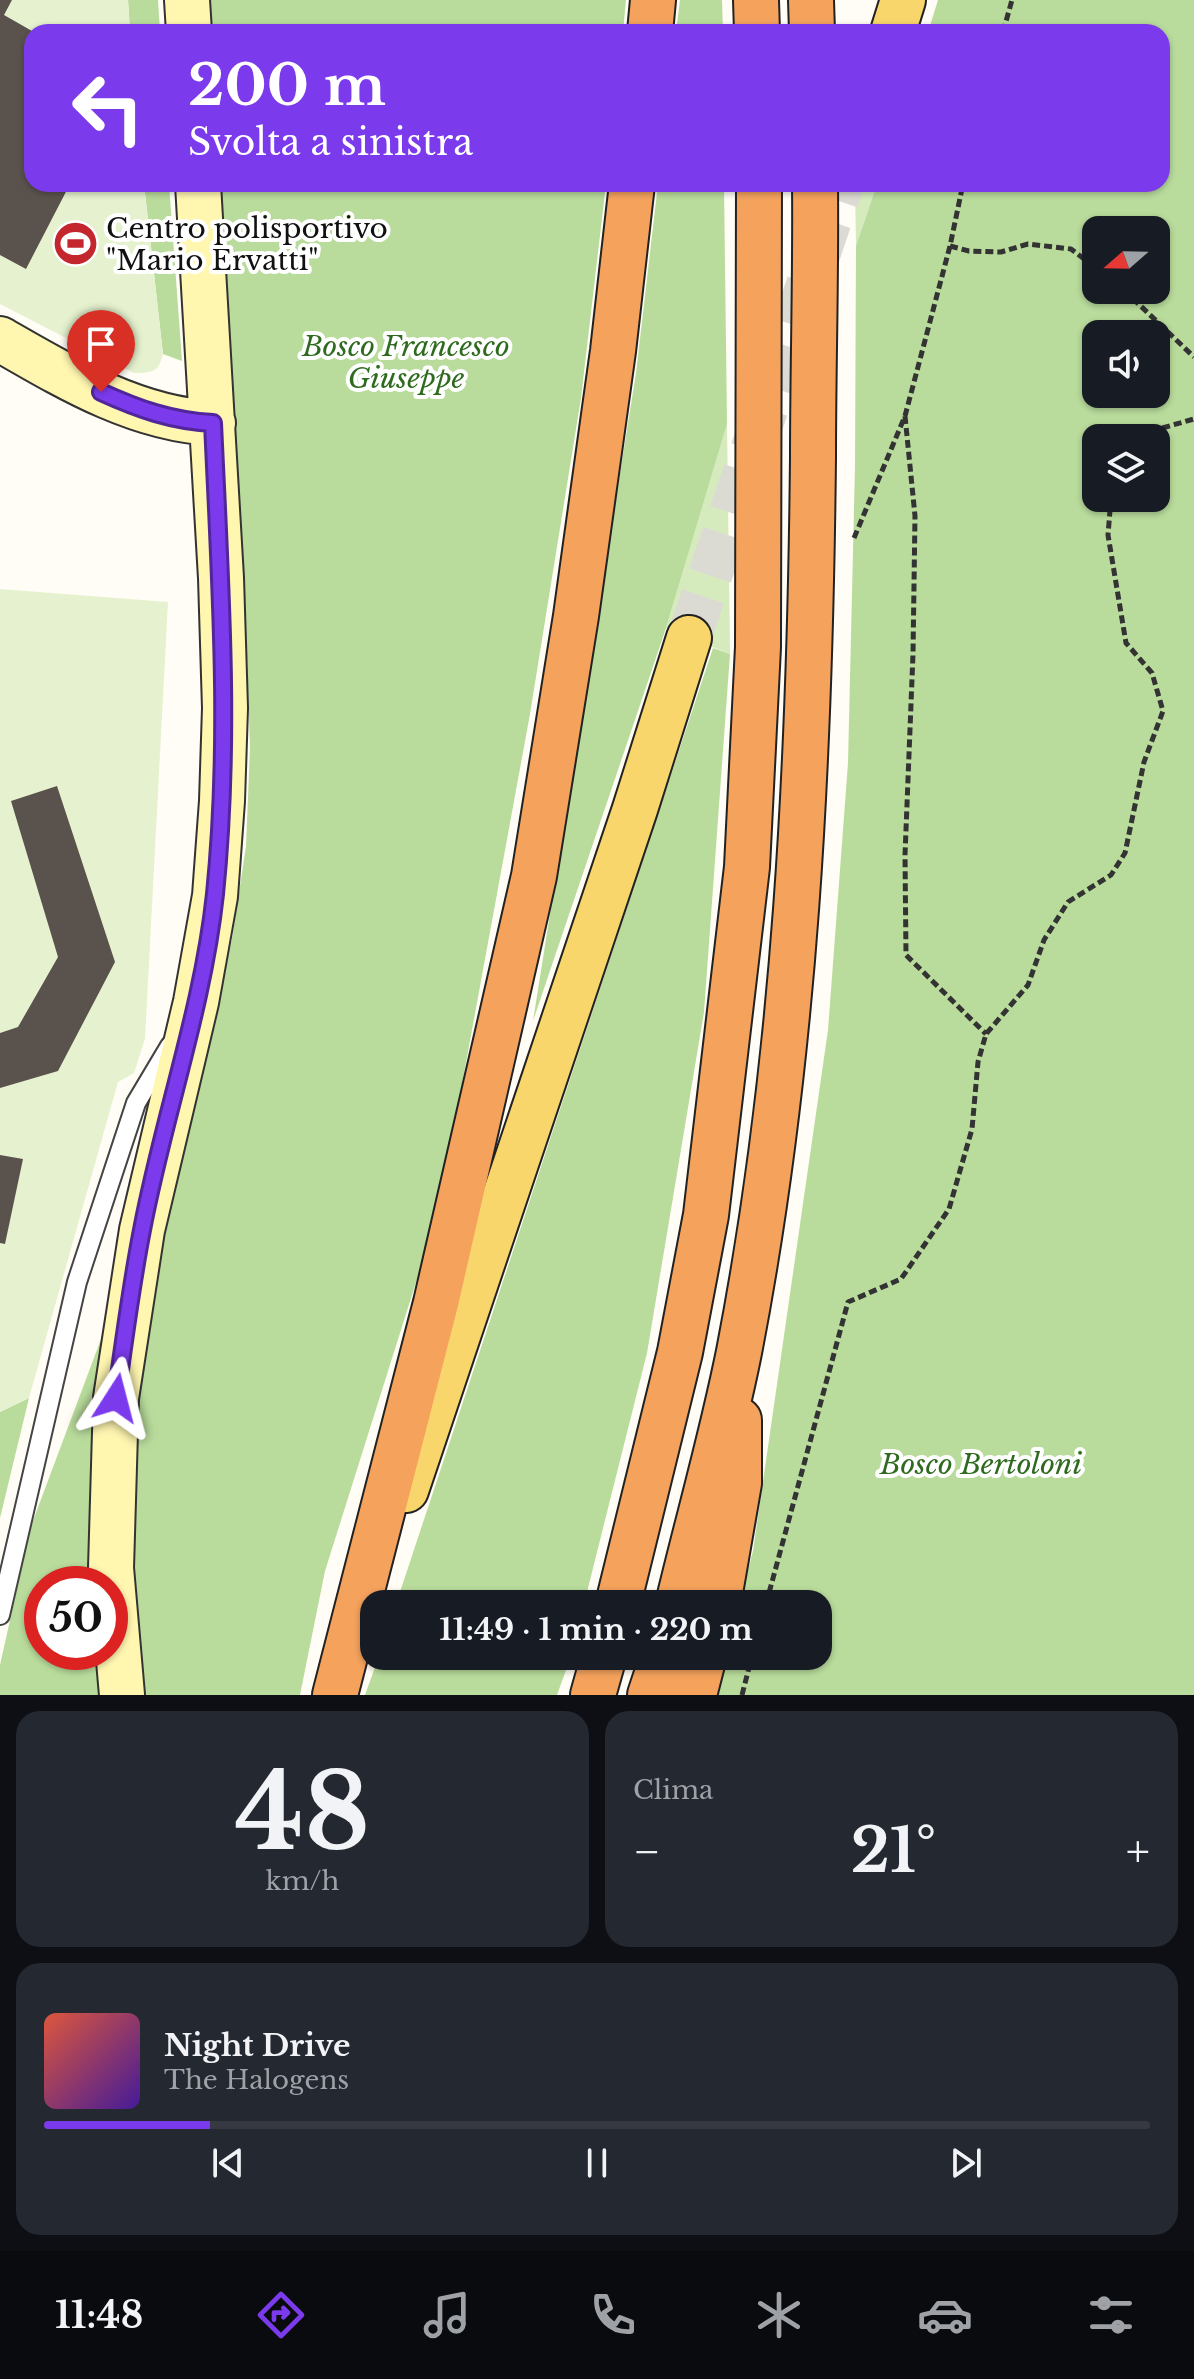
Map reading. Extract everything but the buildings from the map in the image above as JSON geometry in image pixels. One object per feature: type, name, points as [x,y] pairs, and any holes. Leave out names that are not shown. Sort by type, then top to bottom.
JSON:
[{"type":"highway","points":[[651,24],[653,0]]},
{"type":"highway","points":[[756,0],[757,24]]},
{"type":"highway","points":[[811,0],[812,24]]},
{"type":"highway","points":[[336,1695],[436,1303],[534,876],[576,616],[613,351],[631,192]]},
{"type":"highway","points":[[621,1590],[680,1352],[706,1215],[747,867],[758,647],[759,192]]},
{"type":"highway","points":[[681,1590],[739,1354],[778,1082],[801,854],[811,643],[815,192]]},
{"type":"highway","points":[[720,1590],[739,1483],[739,1354]]},
{"type":"highway","points":[[593,1695],[600,1670]]},
{"type":"highway","points":[[650,1695],[658,1670]]},
{"type":"highway","points":[[694,1695],[700,1670]]},
{"type":"main road","points":[[187,0],[188,24]]},
{"type":"main road","points":[[896,24],[903,0]]},
{"type":"main road","points":[[122,1695],[111,1568],[116,1398],[142,1230],[196,1002],[215,896],[222,801],[225,708],[213,423],[199,192]]},
{"type":"main road","points":[[0,339],[79,383],[150,413],[184,421],[213,423]]},
{"type":"main road","points":[[336,1695],[635,809],[689,638]]},
{"type":"lane","points":[[0,1615],[77,1282],[136,1103],[196,1002]]},
{"type":"path","points":[[1005,24],[1012,0]]},
{"type":"path","points":[[854,538],[905,416],[961,192]]},
{"type":"path","points":[[950,246],[969,251],[1001,252],[1028,244],[1071,249],[1082,257]]},
{"type":"path","points":[[1139,304],[1194,357]]},
{"type":"path","points":[[905,416],[915,516],[905,855],[906,955],[986,1034]]},
{"type":"path","points":[[1170,426],[1194,419]]},
{"type":"path","points":[[770,1590],[848,1302],[901,1279],[949,1209],[972,1129],[978,1062],[986,1034],[1028,985],[1044,940],[1068,902],[1111,875],[1125,853],[1144,762],[1163,711],[1152,673],[1126,643],[1108,535],[1110,512]]},
{"type":"path","points":[[742,1695],[748,1670]]},
{"type":"green space","name":"Centro polisportivo \"Mario Ervatti\"","points":[[0,0],[128,0],[130,24],[24,24],[24,192],[145,192],[163,354],[159,365],[146,373],[134,373],[0,304]]},
{"type":"green space","points":[[128,0],[158,0],[160,24],[130,24]]},
{"type":"green space","points":[[205,0],[626,0],[624,24],[206,24]]},
{"type":"green space","points":[[680,0],[722,0],[723,24],[677,24]]},
{"type":"green space","name":"Bosco Bertoloni","points":[[938,0],[1194,0],[1194,1695],[714,1695],[720,1670],[832,1670],[832,1590],[743,1590],[753,1551],[828,1030],[848,763],[855,466],[856,246],[874,192],[1170,192],[1170,24],[930,24]]},
{"type":"green space","points":[[145,192],[170,192],[182,361],[163,354]]},
{"type":"green space","name":"Bosco Francesco Giuseppe","points":[[217,192],[605,192],[581,398],[530,714],[458,1106],[423,1260],[325,1571],[300,1695],[139,1695],[130,1636],[132,1431],[143,1332],[200,1061],[232,939],[246,846],[250,748],[247,657]]},
{"type":"green space","points":[[657,192],[724,192],[727,424],[664,634],[533,1021],[636,373]]},
{"type":"green space","points":[[855,192],[874,192],[856,246]]},
{"type":"green space","points":[[727,424],[730,654],[665,628]]},
{"type":"green space","points":[[0,589],[168,602],[145,1039],[134,1073],[118,1082],[29,1398],[0,1412]]},
{"type":"green space","points":[[713,648],[730,654],[704,1012],[647,1353],[588,1590],[401,1590]]},
{"type":"green space","points":[[107,1323],[93,1566],[24,1566],[24,1670],[103,1670],[106,1695],[0,1695],[0,1665],[31,1526]]},
{"type":"green space","points":[[29,1398],[0,1518],[0,1412]]},
{"type":"green space","points":[[374,1670],[566,1670],[557,1695],[365,1695]]},
{"type":"tunnel","points":[[689,638],[839,192]]},
{"type":"place","name":"Centro polisportivo \"Mario Ervatti\"","points":[[75,244]]},
{"type":"route","points":[[101,392],[150,413],[184,421],[213,423],[225,708],[215,896],[196,1002],[142,1230],[116,1398]]}]
